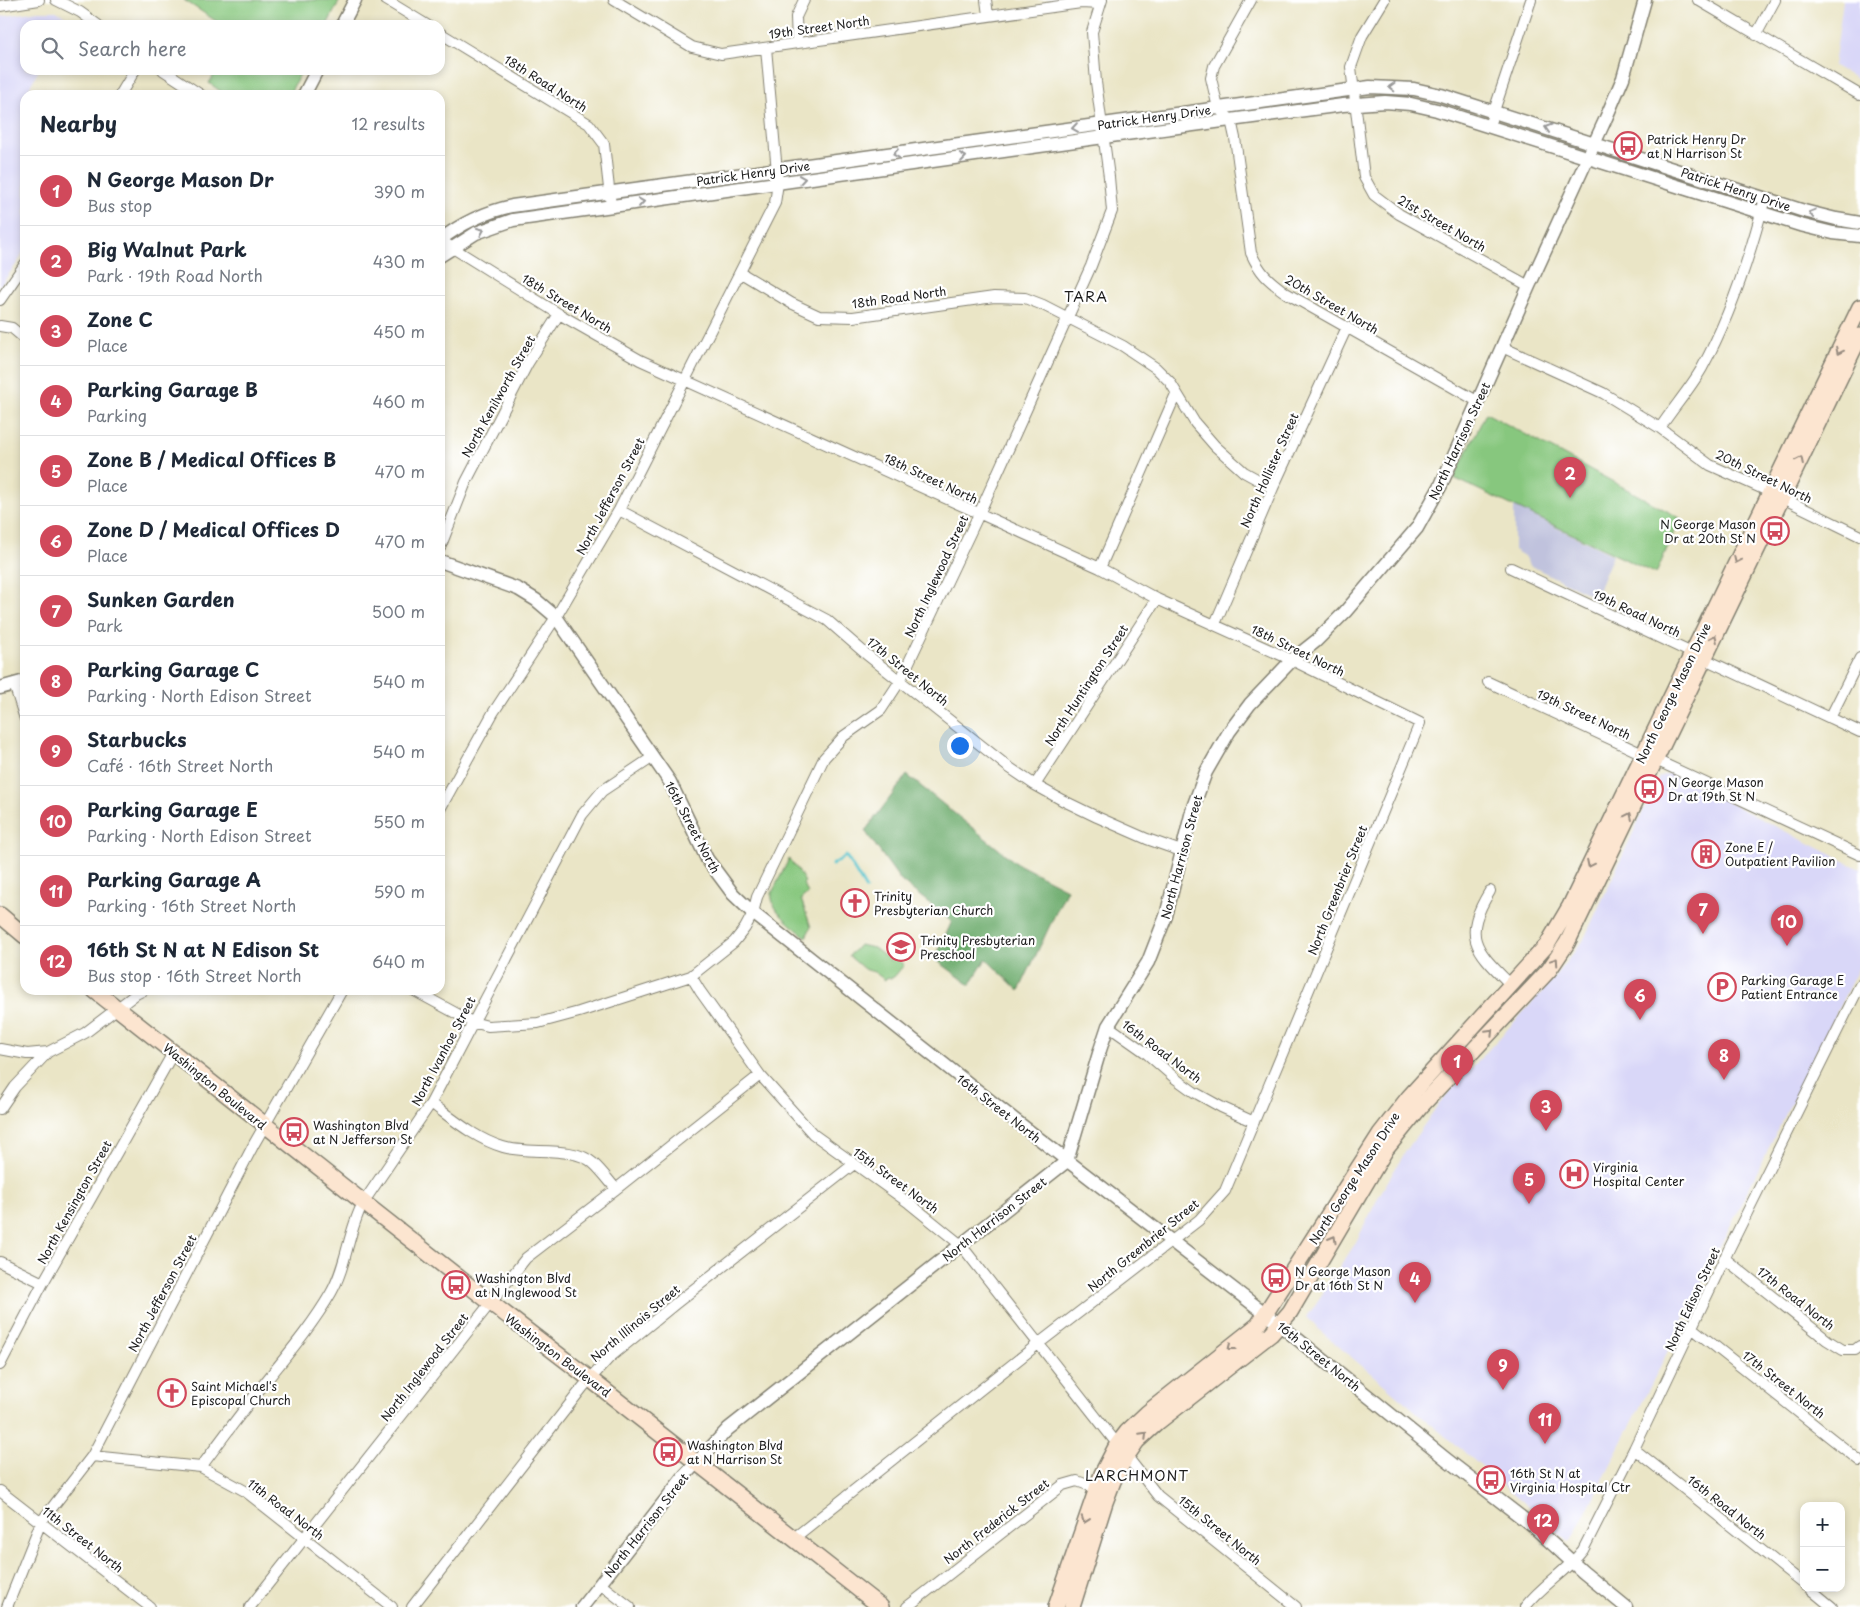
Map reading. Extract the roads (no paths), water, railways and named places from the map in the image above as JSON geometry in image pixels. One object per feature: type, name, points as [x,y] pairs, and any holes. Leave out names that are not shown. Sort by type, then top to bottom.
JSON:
[{"type":"main road","name":"North George Mason Drive","points":[[1122,1451],[1137,1442],[1158,1422],[1280,1325],[1290,1312],[1386,1149],[1421,1106],[1549,970],[1567,942],[1649,758],[1776,495],[1860,307]]},
{"type":"main road","name":"North George Mason Drive","points":[[1776,495],[1860,336]]},
{"type":"main road","name":"North George Mason Drive","points":[[1063,1606],[1103,1490],[1113,1481],[1122,1451],[1138,1421],[1249,1333],[1266,1314],[1380,1134],[1414,1091],[1546,945],[1570,906],[1649,758]]},
{"type":"main road","points":[[0,915],[20,932]]},
{"type":"main road","name":"Washington Boulevard","points":[[100,995],[363,1203],[881,1607]]},
{"type":"street","points":[[0,6],[39,0]]},
{"type":"street","points":[[56,0],[91,20]]},
{"type":"street","points":[[345,20],[355,0]]},
{"type":"street","points":[[386,0],[419,20]]},
{"type":"street","name":"19th Street North","points":[[614,0],[692,47],[721,54],[1081,3],[1101,2]]},
{"type":"street","points":[[797,43],[796,17],[804,0]]},
{"type":"street","points":[[986,0],[988,16]]},
{"type":"street","points":[[1231,120],[1218,108],[1211,78],[1212,72],[1251,0]]},
{"type":"street","points":[[1356,104],[1351,67],[1362,36],[1384,0]]},
{"type":"street","points":[[1489,126],[1531,0]]},
{"type":"street","name":"North Harrison Street","points":[[582,1607],[696,1462],[728,1429],[1067,1161],[1108,1026],[1148,962],[1166,916],[1193,807],[1206,772],[1224,740],[1250,704],[1292,660],[1316,641],[1345,612],[1417,528],[1441,485],[1528,286],[1595,143],[1623,78],[1645,0]]},
{"type":"street","points":[[1698,0],[1860,95]]},
{"type":"street","points":[[1756,34],[1775,0]]},
{"type":"street","points":[[1101,2],[1092,32],[1102,131]]},
{"type":"street","name":"18th Road North","points":[[445,36],[589,124],[604,144],[610,200]]},
{"type":"street","points":[[766,48],[778,183]]},
{"type":"street","points":[[123,90],[131,75]]},
{"type":"street","points":[[171,75],[193,90]]},
{"type":"street","points":[[307,90],[315,75]]},
{"type":"street","name":"Patrick Henry Drive","points":[[445,236],[461,225],[497,209],[778,183],[1102,131],[1218,108],[1354,88],[1395,87],[1441,95],[1820,216],[1860,223]]},
{"type":"street","name":"Patrick Henry Drive","points":[[445,252],[476,233],[513,220],[777,169],[1102,131],[1231,120],[1385,102],[1411,104],[1437,110],[1816,230],[1860,236]]},
{"type":"street","name":"21st Street North","points":[[1356,104],[1364,176],[1374,195],[1398,214],[1528,286]]},
{"type":"street","name":"20th Street North","points":[[1231,120],[1251,252],[1258,268],[1268,280],[1286,293],[1477,401]]},
{"type":"street","name":"North Inglewood Street","points":[[691,976],[734,942],[745,928],[753,913],[757,897],[824,758],[844,736],[881,710],[900,681],[980,514],[1091,266],[1112,211],[1102,131]]},
{"type":"street","name":"North Jefferson Street","points":[[445,800],[492,713],[556,617],[619,510],[685,379],[741,274],[775,203],[778,183]]},
{"type":"street","points":[[1660,428],[1701,369],[1714,342],[1744,271],[1765,198]]},
{"type":"street","name":"18th Street North","points":[[445,243],[559,314],[640,360],[1100,568],[1158,599],[1292,660],[1420,723]]},
{"type":"street","points":[[0,300],[20,271]]},
{"type":"street","name":"18th Road North","points":[[741,274],[791,303],[819,316],[853,317],[994,297],[1025,298],[1067,317]]},
{"type":"street","name":"North Kenilworth Street","points":[[445,535],[466,482],[528,363],[559,314]]},
{"type":"street","points":[[1067,317],[1123,346],[1156,368],[1170,382],[1195,423],[1215,446],[1244,472],[1273,488]]},
{"type":"street","points":[[0,326],[12,328],[20,335]]},
{"type":"street","name":"North Hollister Street","points":[[1215,624],[1273,488],[1347,327]]},
{"type":"street","name":"20th Street North","points":[[1502,347],[1603,393],[1660,428],[1710,465],[1860,536]]},
{"type":"street","points":[[1100,568],[1176,394]]},
{"type":"street","name":"17th Street North","points":[[619,510],[827,620],[1007,766],[1035,785],[1062,800],[1147,839],[1181,851]]},
{"type":"street","name":"16th Street North","points":[[445,563],[518,589],[536,600],[556,617],[670,782],[707,859],[728,888],[753,913],[1067,1161],[1280,1325],[1446,1459],[1534,1527],[1573,1563],[1626,1607]]},
{"type":"street","name":"19th Road North","points":[[1511,568],[1860,732]]},
{"type":"street","name":"North Huntington Street","points":[[1035,785],[1158,599]]},
{"type":"street","points":[[1830,718],[1860,658]]},
{"type":"street","points":[[0,688],[19,682]]},
{"type":"street","name":"19th Street North","points":[[1488,682],[1860,855]]},
{"type":"street","name":"North Greenbrier Street","points":[[794,1538],[1038,1344],[1199,1220],[1225,1191],[1420,723]]},
{"type":"street","name":"North Ivanhoe Street","points":[[201,1467],[314,1320],[332,1291],[345,1257],[356,1218],[363,1203],[431,1102],[582,815],[602,790],[653,758]]},
{"type":"street","points":[[1490,891],[1475,920],[1474,933],[1477,946],[1484,958],[1511,985]]},
{"type":"street","points":[[422,995],[472,1022],[488,1026],[538,1023],[579,1012],[691,976]]},
{"type":"street","name":"15th Street North","points":[[691,976],[760,1075],[813,1134],[909,1203],[961,1245],[1158,1496],[1296,1607]]},
{"type":"street","name":"North Edison Street","points":[[1524,1607],[1534,1595],[1573,1563],[1583,1550],[1634,1449],[1724,1258],[1860,985]]},
{"type":"street","points":[[0,1049],[27,1054],[48,1052],[85,1034],[137,995]]},
{"type":"street","name":"North Jefferson Street","points":[[7,1607],[41,1522],[92,1456],[265,1126],[339,995]]},
{"type":"street","name":"16th Road North","points":[[1108,1026],[1145,1052],[1194,1092],[1254,1122]]},
{"type":"street","points":[[0,1105],[48,1052]]},
{"type":"street","name":"North Kensington Street","points":[[0,1365],[43,1283],[173,1053]]},
{"type":"street","name":"North Inglewood Street","points":[[250,1607],[526,1258],[760,1075]]},
{"type":"street","points":[[431,1102],[483,1140],[506,1148],[536,1152],[568,1152],[592,1162],[616,1189]]},
{"type":"street","name":"North Illinois Street","points":[[412,1607],[590,1379],[610,1357],[667,1310],[854,1164]]},
{"type":"street","name":"17th Road North","points":[[1724,1258],[1827,1340],[1843,1350],[1858,1348]]},
{"type":"street","points":[[0,1262],[43,1283]]},
{"type":"street","name":"17th Street North","points":[[1692,1328],[1860,1460]]},
{"type":"street","name":"16th Road North","points":[[1634,1449],[1800,1581]]},
{"type":"street","name":"11th Road North","points":[[92,1456],[201,1467],[245,1491],[392,1607]]},
{"type":"street","name":"North Frederick Street","points":[[907,1607],[1063,1485],[1077,1481],[1103,1490]]},
{"type":"street","name":"11th Street North","points":[[0,1491],[150,1607]]},
{"type":"street","points":[[600,1584],[630,1607]]},
{"type":"street","points":[[1814,1592],[1832,1607]]},
{"type":"waterway","points":[[832,865],[846,856],[866,889]]},
{"type":"place","name":"Patrick Henry Dr at N Harrison St","points":[[1628,146]]},
{"type":"place","name":"Big Walnut Park","points":[[1570,498]]},
{"type":"place","name":"N George Mason Dr at 20th St N","points":[[1775,531]]},
{"type":"place","name":"N George Mason Dr at 19th St N","points":[[1649,789]]},
{"type":"place","name":"Zone E / Outpatient Pavilion","points":[[1706,854]]},
{"type":"place","name":"Trinity Presbyterian Church","points":[[855,903]]},
{"type":"place","name":"Sunken Garden","points":[[1703,934]]},
{"type":"place","name":"Parking Garage E","points":[[1787,946]]},
{"type":"place","name":"Trinity Presbyterian Preschool","points":[[901,947]]},
{"type":"place","name":"Parking Garage E Patient Entrance","points":[[1722,987]]},
{"type":"place","name":"Zone D / Medical Offices D","points":[[1640,1020]]},
{"type":"place","name":"Parking Garage C","points":[[1724,1080]]},
{"type":"place","name":"N George Mason Dr","points":[[1457,1086]]},
{"type":"place","name":"Zone C","points":[[1546,1131]]},
{"type":"place","name":"Washington Blvd at N Jefferson St","points":[[294,1132]]},
{"type":"place","name":"Virginia Hospital Center","points":[[1574,1174]]},
{"type":"place","name":"Zone B / Medical Offices B","points":[[1529,1204]]},
{"type":"place","name":"N George Mason Dr at 16th St N","points":[[1276,1278]]},
{"type":"place","name":"Washington Blvd at N Inglewood St","points":[[456,1285]]},
{"type":"place","name":"Parking Garage B","points":[[1415,1303]]},
{"type":"place","name":"Starbucks","points":[[1503,1390]]},
{"type":"place","name":"Saint Michael's Episcopal Church","points":[[172,1393]]},
{"type":"place","name":"Parking Garage A","points":[[1545,1444]]},
{"type":"place","name":"Washington Blvd at N Harrison St","points":[[668,1452]]},
{"type":"place","name":"16th St N at Virginia Hospital Ctr","points":[[1491,1480]]},
{"type":"place","name":"16th St N at N Edison St","points":[[1543,1545]]},
{"type":"district","name":"TARA","points":[[1086,296]]},
{"type":"district","name":"LARCHMONT","points":[[1137,1475]]}]
